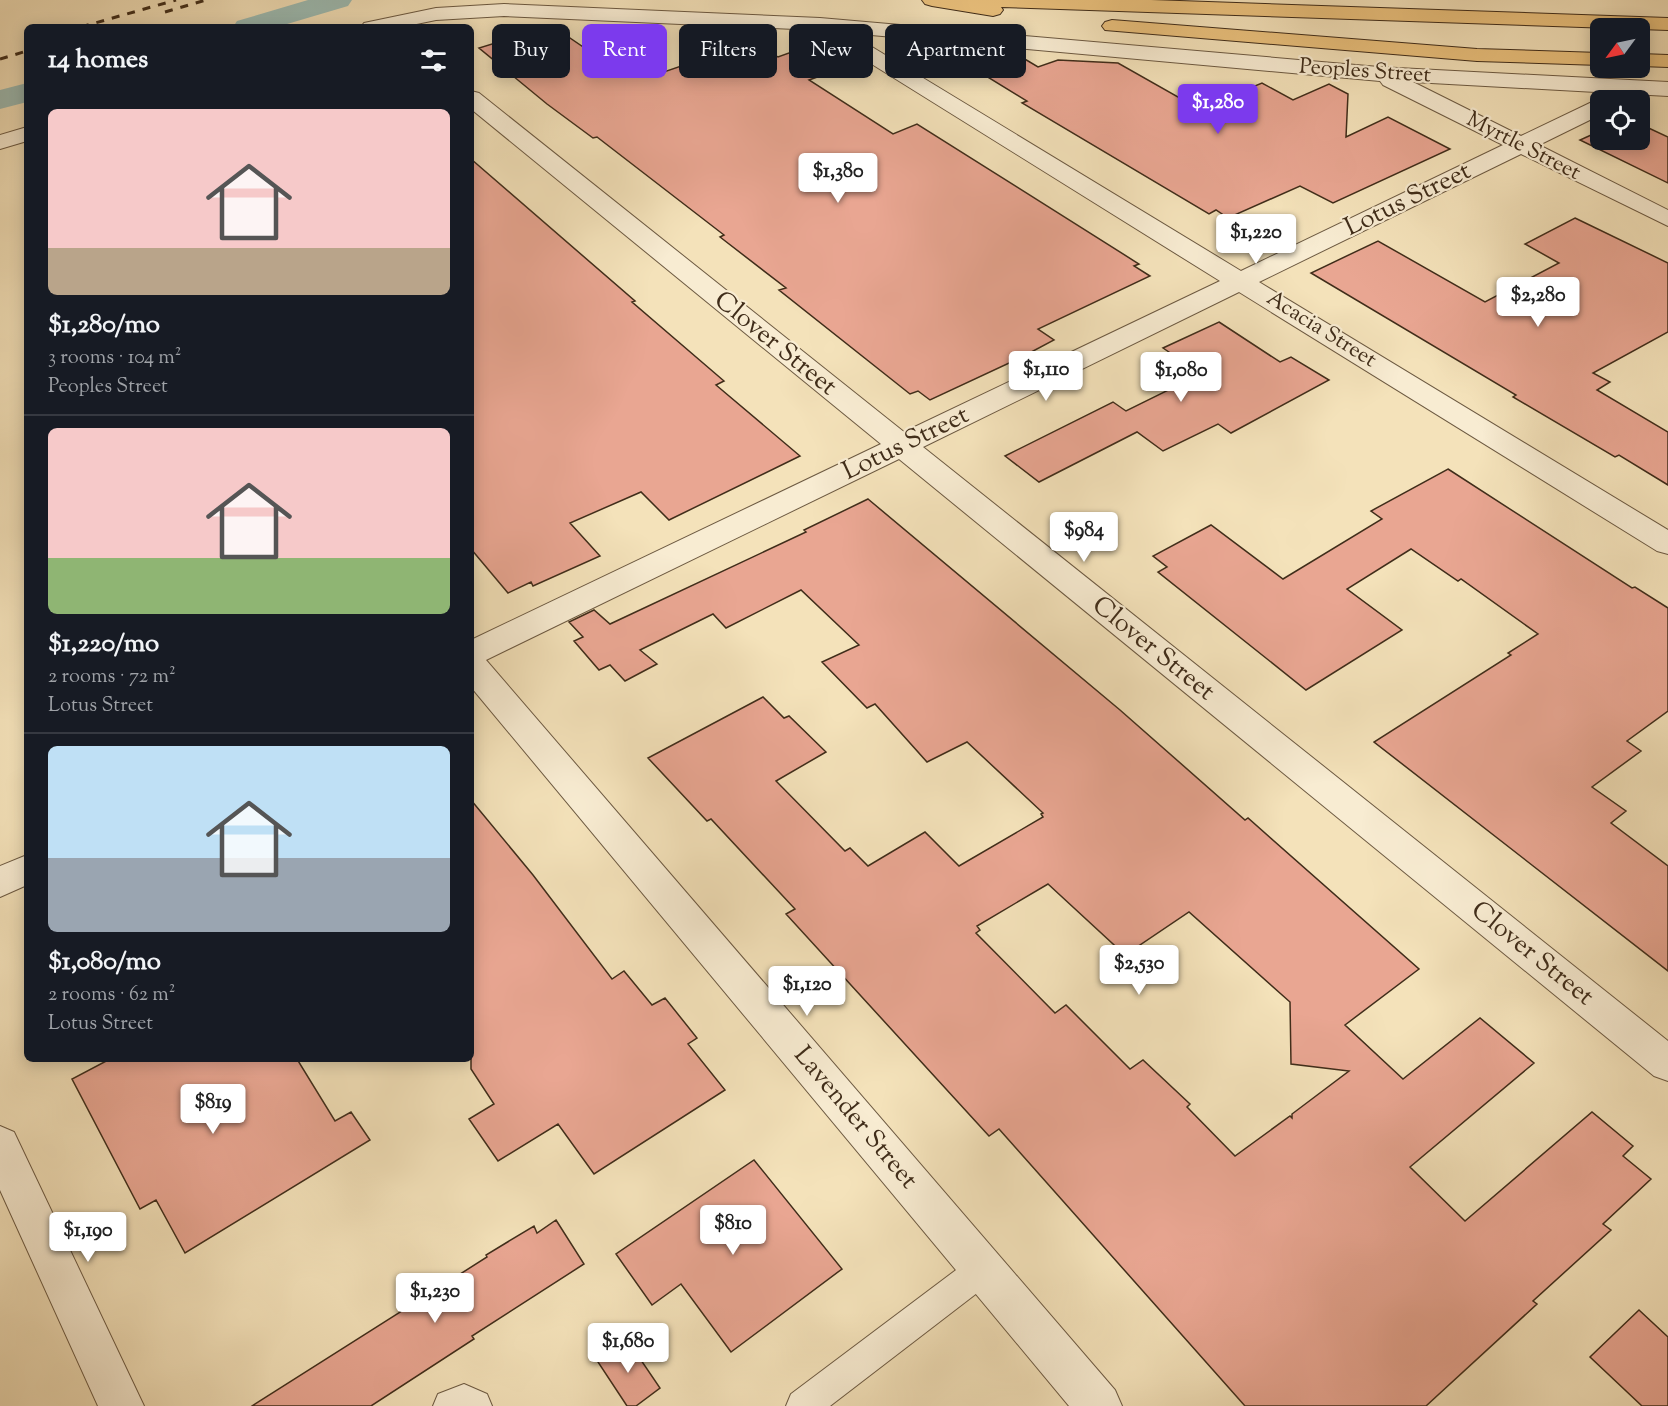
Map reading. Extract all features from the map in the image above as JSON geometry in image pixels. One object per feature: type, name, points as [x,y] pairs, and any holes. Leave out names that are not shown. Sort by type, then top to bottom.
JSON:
[{"type":"highway","points":[[933,0],[1067,21],[1219,35],[1477,56],[1590,59]]},
{"type":"highway","points":[[973,0],[1668,24]]},
{"type":"highway","points":[[1650,60],[1668,61]]},
{"type":"street","name":"Peoples Street","points":[[388,24],[436,14],[504,10],[820,24]]},
{"type":"street","name":"Peoples Street","points":[[873,29],[1379,74],[1668,89]]},
{"type":"street","name":"Acacia Street","points":[[873,56],[1668,544]]},
{"type":"street","name":"Myrtle Street","points":[[1379,74],[1668,219]]},
{"type":"street","points":[[1637,90],[1641,88]]},
{"type":"street","name":"Clover Street","points":[[474,100],[1668,1064]]},
{"type":"street","name":"Lotus Street","points":[[474,653],[1590,112]]},
{"type":"street","name":"Lavender Street","points":[[474,669],[1099,1406]]},
{"type":"street","points":[[0,882],[24,870]]},
{"type":"street","points":[[0,1145],[121,1406]]},
{"type":"lane","points":[[803,1406],[983,1269]]},
{"type":"lane","points":[[450,1406],[464,1401],[475,1406]]},
{"type":"building","points":[[570,38],[582,46],[582,78],[667,78],[667,71],[679,67],[679,78],[777,78],[777,56],[789,53],[789,78],[815,78],[809,80],[893,134],[917,124],[1139,264],[1134,266],[1150,276],[1038,329],[1054,340],[930,400],[918,391],[910,394],[779,290],[786,288],[720,237],[724,235],[597,137],[593,138],[515,78],[570,78]]},
{"type":"building","points":[[492,44],[492,59],[479,48]]},
{"type":"building","points":[[1026,60],[1038,67],[1058,60],[1118,63],[1199,109],[1262,83],[1293,100],[1329,84],[1348,94],[1346,137],[1388,117],[1450,149],[1333,203],[1300,186],[1228,218],[1216,210],[1209,214],[1022,103],[1027,101],[989,78],[1026,78]]},
{"type":"building","points":[[1650,129],[1668,137],[1668,183],[1600,150],[1650,150]]},
{"type":"building","points":[[1590,136],[1590,145],[1580,140]]},
{"type":"building","points":[[474,162],[724,381],[716,385],[800,456],[669,520],[641,492],[570,523],[600,556],[533,586],[531,582],[508,593],[474,553]]},
{"type":"building","points":[[1575,218],[1668,263],[1668,332],[1593,373],[1610,382],[1597,390],[1668,432],[1668,485],[1619,455],[1615,457],[1513,397],[1516,395],[1311,273],[1378,241],[1485,302],[1559,263],[1525,244]]},
{"type":"building","points":[[1219,322],[1280,362],[1291,357],[1329,380],[1231,433],[1218,424],[1163,451],[1137,432],[1039,482],[1005,456],[1113,402],[1126,411],[1201,374],[1163,348]]},
{"type":"building","points":[[1448,469],[1632,588],[1635,587],[1668,608],[1668,711],[1627,741],[1641,751],[1592,787],[1626,811],[1611,823],[1668,866],[1668,971],[1374,742],[1511,655],[1508,653],[1538,634],[1461,579],[1458,581],[1411,549],[1347,589],[1402,630],[1306,690],[1158,572],[1167,567],[1153,556],[1211,525],[1283,579],[1382,519],[1371,511]]},
{"type":"building","points":[[868,499],[1120,710],[1245,820],[1248,818],[1419,969],[1345,1025],[1403,1079],[1480,1018],[1534,1063],[1410,1167],[1465,1221],[1592,1112],[1633,1146],[1623,1156],[1651,1179],[1603,1224],[1611,1230],[1533,1301],[1537,1304],[1426,1406],[1245,1406],[999,1129],[989,1136],[786,914],[795,909],[711,819],[707,821],[648,758],[763,697],[784,718],[789,716],[826,752],[776,781],[845,851],[850,848],[868,866],[925,832],[959,866],[1043,817],[1041,814],[1043,813],[967,742],[927,762],[875,704],[867,708],[822,662],[859,645],[801,590],[726,628],[713,614],[640,650],[657,664],[625,681],[610,665],[599,670],[574,641],[583,637],[569,622],[594,610],[610,624],[806,532],[804,530]],"holes":[[[1048,884],[1125,955],[1189,912],[1290,1002],[1291,1064],[1349,1071],[1292,1114],[1292,1118],[1290,1116],[1235,1156],[1187,1107],[1190,1104],[1143,1060],[1130,1069],[1066,1005],[1055,1013],[976,933],[980,930],[977,926]]]},
{"type":"building","points":[[474,804],[533,875],[612,979],[624,971],[652,1005],[665,998],[697,1038],[688,1044],[725,1090],[594,1174],[558,1124],[498,1161],[469,1119],[494,1104],[471,1069],[471,1062],[474,1062]]},
{"type":"building","points":[[104,1062],[299,1062],[335,1121],[351,1112],[370,1140],[185,1253],[156,1200],[140,1209],[72,1079]]},
{"type":"building","points":[[754,1160],[842,1269],[731,1352],[681,1284],[652,1305],[616,1254]]},
{"type":"building","points":[[556,1220],[584,1264],[472,1336],[474,1339],[371,1406],[252,1406],[487,1257],[486,1255],[534,1226],[537,1233]]},
{"type":"building","points":[[1639,1310],[1668,1337],[1668,1406],[1642,1406],[1590,1357]]},
{"type":"building","points":[[626,1338],[660,1388],[636,1406],[627,1406],[596,1359]]},
{"type":"waterway","points":[[257,24],[338,0]]},
{"type":"waterway","points":[[0,100],[24,93]]},
{"type":"railway","points":[[92,24],[176,0]]},
{"type":"railway","points":[[165,12],[206,0]]},
{"type":"railway","points":[[0,59],[24,52]]}]
